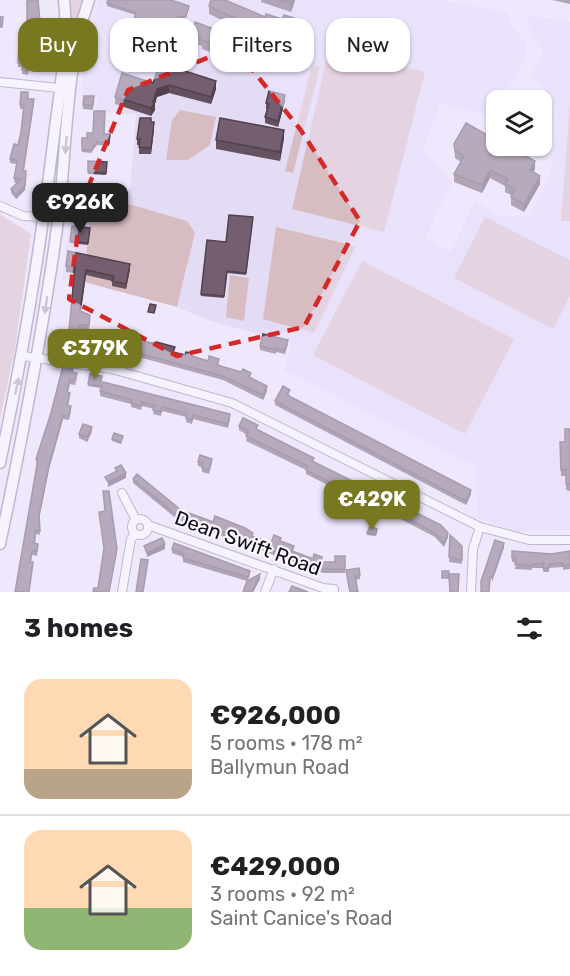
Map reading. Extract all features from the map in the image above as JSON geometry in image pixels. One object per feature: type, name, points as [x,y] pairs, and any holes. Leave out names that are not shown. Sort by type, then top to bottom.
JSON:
[{"type":"main road","points":[[0,544],[38,360],[58,219],[75,55],[89,0]]},
{"type":"main road","points":[[0,463],[23,356],[45,217],[59,88],[64,2]]},
{"type":"main road","points":[[45,217],[58,219]]},
{"type":"street","points":[[0,82],[59,88]]},
{"type":"street","points":[[0,206],[23,216],[45,217]]},
{"type":"street","points":[[23,356],[112,369],[232,403],[480,527],[529,540],[570,540]]},
{"type":"street","points":[[122,493],[136,520]]},
{"type":"street","points":[[122,592],[130,539],[135,534],[146,534],[148,525],[144,520],[136,520]]},
{"type":"street","points":[[135,534],[132,527],[136,520]]},
{"type":"street","name":"Dean Swift Road","points":[[148,525],[323,588],[334,589],[334,592]]},
{"type":"street","points":[[471,592],[473,549],[480,527]]},
{"type":"street","points":[[265,592],[274,569]]},
{"type":"highlighted area","points":[[234,47],[300,129],[360,221],[304,327],[177,356],[69,299],[82,202],[128,90]]},
{"type":"shaded area","points":[[68,0],[83,0],[78,18],[67,18]]},
{"type":"shaded area","points":[[99,0],[439,0],[507,12],[510,24],[526,43],[524,60],[508,90],[486,90],[486,116],[440,104],[423,149],[452,182],[425,238],[451,252],[475,201],[501,216],[528,217],[550,176],[558,112],[552,100],[552,90],[544,90],[531,76],[543,53],[527,24],[528,15],[570,22],[570,530],[515,531],[478,518],[475,466],[284,370],[292,344],[208,320],[177,307],[187,269],[187,221],[112,199],[112,190],[130,191],[136,114],[96,113],[98,98],[82,97],[84,72],[98,72],[98,18],[94,18]]},
{"type":"shaded area","points":[[326,62],[326,72],[410,72],[410,68],[425,72],[384,232],[292,209]]},
{"type":"shaded area","points":[[314,66],[320,67],[293,173],[285,171],[310,72],[314,72]]},
{"type":"shaded area","points":[[62,72],[71,72],[60,162],[55,161]]},
{"type":"shaded area","points":[[570,104],[570,221],[561,221]]},
{"type":"shaded area","points":[[180,110],[216,117],[210,145],[188,160],[166,160],[172,120]]},
{"type":"shaded area","points":[[73,189],[92,191],[84,282],[62,279]]},
{"type":"shaded area","points":[[112,190],[112,199],[187,221],[195,233],[177,307],[84,282],[92,191]]},
{"type":"shaded area","points":[[0,214],[31,234],[15,349],[0,419]]},
{"type":"shaded area","points":[[485,217],[570,260],[570,296],[553,329],[454,278]]},
{"type":"shaded area","points":[[276,227],[356,246],[314,333],[263,319]]},
{"type":"shaded area","points":[[362,261],[514,339],[465,434],[313,355]]},
{"type":"shaded area","points":[[230,275],[249,278],[244,321],[226,317]]},
{"type":"building","points":[[38,0],[40,18],[27,18],[27,1]]},
{"type":"building","points":[[108,0],[171,0],[189,6],[186,16],[178,18],[134,18],[136,13],[107,3]]},
{"type":"building","points":[[211,0],[225,0],[265,17],[266,14],[279,18],[234,18],[209,6]]},
{"type":"building","points":[[0,17],[3,17],[2,27],[0,27]]},
{"type":"building","points":[[198,23],[210,28],[210,43],[198,37]]},
{"type":"building","points":[[157,72],[188,72],[216,81],[211,97],[169,85],[157,89],[153,102],[155,102],[151,108],[115,97],[122,73],[153,83]]},
{"type":"building","points":[[269,91],[285,95],[278,121],[265,117],[269,104],[266,103]]},
{"type":"building","points":[[21,92],[28,92],[28,99],[34,99],[23,171],[26,171],[25,186],[16,195],[11,189],[21,179],[14,178],[17,163],[16,160],[10,159],[14,144],[18,145],[21,132],[24,105],[20,105]]},
{"type":"building","points":[[84,96],[94,96],[93,105],[83,105]]},
{"type":"building","points":[[94,111],[105,111],[104,134],[110,134],[109,143],[97,142],[91,150],[82,150],[82,138],[87,138],[87,133],[93,133]]},
{"type":"building","points":[[140,118],[151,118],[151,122],[154,122],[151,148],[139,147],[140,139],[137,139]]},
{"type":"building","points":[[220,118],[284,130],[280,152],[216,140]]},
{"type":"building","points":[[466,123],[486,134],[486,156],[526,156],[535,161],[530,170],[540,176],[524,204],[511,197],[515,189],[505,184],[508,179],[490,170],[482,185],[454,174],[464,156],[455,150],[454,144]]},
{"type":"building","points":[[88,161],[107,162],[106,173],[88,172]]},
{"type":"building","points":[[229,215],[253,217],[246,273],[227,271],[224,296],[201,294],[207,240],[226,242]]},
{"type":"building","points":[[72,226],[90,228],[88,243],[70,241]]},
{"type":"building","points":[[68,251],[130,264],[126,284],[112,281],[114,276],[86,270],[80,311],[90,315],[89,325],[79,325],[77,352],[67,351],[75,267],[66,266]]},
{"type":"building","points":[[150,304],[156,305],[154,313],[148,312]]},
{"type":"building","points":[[263,334],[288,340],[285,350],[260,346]]},
{"type":"building","points":[[123,338],[135,342],[136,339],[175,347],[173,352],[185,355],[186,352],[192,353],[192,356],[208,361],[209,356],[219,359],[217,365],[241,372],[243,369],[251,373],[249,377],[267,386],[263,395],[223,376],[120,348]]},
{"type":"building","points":[[63,366],[77,373],[75,380],[70,379],[67,392],[70,393],[67,405],[71,406],[69,416],[63,415],[49,465],[39,515],[40,531],[36,530],[34,543],[38,544],[37,551],[32,551],[30,562],[33,562],[29,592],[15,592],[38,459],[36,459]]},
{"type":"building","points":[[90,374],[102,376],[100,386],[88,384]]},
{"type":"building","points":[[103,382],[230,414],[228,424],[193,415],[192,420],[186,418],[187,413],[162,407],[161,412],[153,410],[155,405],[142,402],[141,406],[131,403],[132,400],[100,391]]},
{"type":"building","points":[[283,386],[290,390],[287,395],[471,490],[466,501],[275,401]]},
{"type":"building","points":[[243,418],[258,425],[256,429],[314,458],[312,461],[441,525],[448,533],[444,543],[435,533],[368,497],[367,501],[306,470],[308,466],[246,436],[249,431],[239,426]]},
{"type":"building","points":[[83,424],[92,427],[87,437],[79,434]]},
{"type":"building","points":[[565,429],[570,429],[570,484],[566,484],[566,469],[561,470],[560,442],[565,442]]},
{"type":"building","points":[[114,433],[123,436],[121,442],[112,439]]},
{"type":"building","points":[[200,455],[212,459],[209,470],[202,468],[203,463],[198,462]]},
{"type":"building","points":[[121,465],[126,473],[108,482],[105,477],[117,471],[115,468]]},
{"type":"building","points":[[137,474],[181,510],[213,522],[215,516],[245,528],[253,533],[252,536],[271,543],[274,535],[281,538],[280,541],[294,546],[292,551],[313,559],[314,554],[322,557],[321,562],[335,562],[335,556],[345,556],[345,569],[323,569],[178,516],[133,479]]},
{"type":"building","points":[[103,491],[109,491],[117,549],[109,592],[93,592],[94,588],[98,588],[104,548],[99,512],[105,511]]},
{"type":"building","points":[[370,526],[377,529],[376,534],[367,533]]},
{"type":"building","points":[[450,535],[462,546],[462,560],[449,557]]},
{"type":"building","points":[[162,538],[165,544],[147,553],[144,546]]},
{"type":"building","points":[[495,540],[504,543],[492,578],[490,577],[489,592],[481,592],[481,581]]},
{"type":"building","points":[[174,543],[250,571],[248,577],[183,558],[184,554],[172,549]]},
{"type":"building","points":[[512,551],[551,554],[570,551],[570,565],[549,564],[549,568],[543,568],[544,563],[532,564],[532,566],[515,564],[516,558],[512,558]]},
{"type":"building","points":[[141,559],[148,560],[143,592],[136,592]]},
{"type":"building","points":[[359,568],[360,575],[355,576],[358,592],[350,592],[346,570]]},
{"type":"building","points":[[442,571],[449,571],[448,578],[442,578]]},
{"type":"building","points":[[260,574],[252,592],[243,592],[247,581]]},
{"type":"building","points":[[449,574],[459,574],[458,592],[450,592]]},
{"type":"building","points":[[292,586],[308,592],[289,592]]}]
